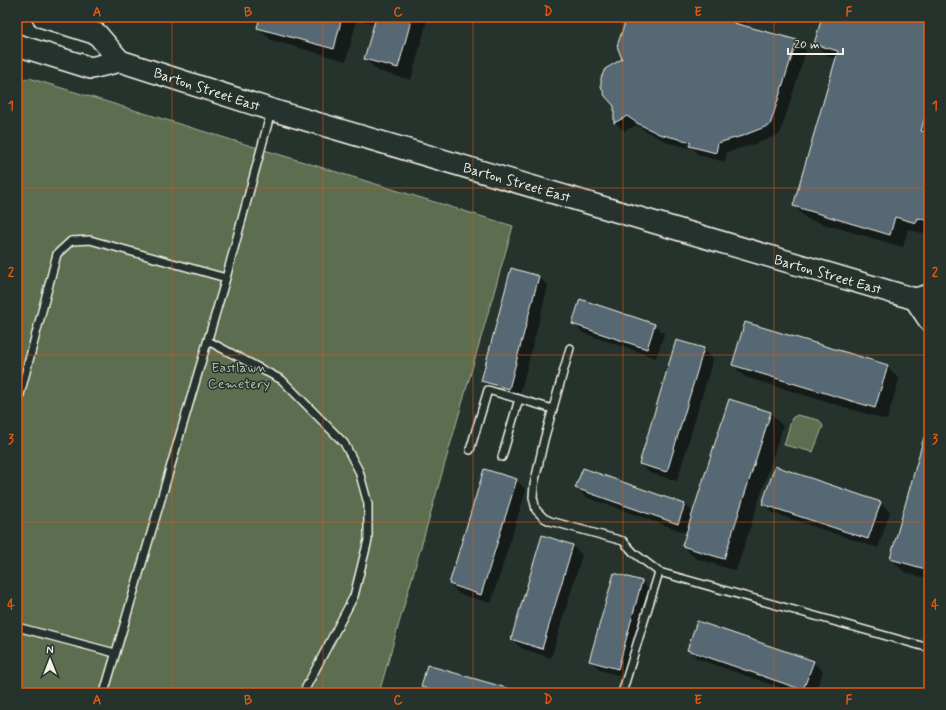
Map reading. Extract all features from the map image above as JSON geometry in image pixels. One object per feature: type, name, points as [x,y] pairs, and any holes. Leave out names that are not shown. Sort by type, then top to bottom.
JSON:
[{"type":"main road","points":[[17,45],[91,68],[120,61],[97,34],[43,17]]},
{"type":"main road","name":"Barton Street East","points":[[120,61],[272,110],[922,297],[929,320]]},
{"type":"lane","points":[[104,693],[226,278],[272,110]]},
{"type":"lane","points":[[17,406],[57,254],[71,241],[90,240],[226,278]]},
{"type":"lane","points":[[208,340],[282,380],[344,443],[359,471],[368,504],[368,540],[354,596],[303,693]]},
{"type":"lane","points":[[570,348],[534,485],[533,497],[536,510],[547,520],[623,541],[634,553],[659,572],[929,648]]},
{"type":"lane","points":[[470,450],[488,390],[553,409]]},
{"type":"lane","points":[[502,457],[519,399]]},
{"type":"lane","points":[[622,693],[659,572]]},
{"type":"lane","points":[[17,627],[115,653]]},
{"type":"green space","name":"Eastlawn Cemetery","points":[[29,78],[513,226],[379,693],[17,693],[17,81]]},
{"type":"green space","points":[[797,415],[819,420],[823,426],[813,452],[784,445],[792,418]]},
{"type":"building","points":[[260,17],[342,17],[334,49],[257,28]]},
{"type":"building","points":[[376,17],[412,17],[398,68],[364,59]]},
{"type":"building","points":[[627,17],[736,17],[734,23],[797,40],[770,125],[742,136],[718,143],[716,153],[689,146],[691,142],[659,134],[627,116],[614,123],[614,106],[605,96],[601,86],[601,78],[605,69],[622,59],[617,46]]},
{"type":"building","points":[[822,17],[929,17],[929,102],[921,131],[929,133],[929,221],[918,218],[916,223],[895,217],[890,235],[793,206],[838,51],[814,44]]},
{"type":"building","points":[[511,268],[539,276],[509,389],[481,381]]},
{"type":"building","points":[[580,299],[655,324],[647,349],[572,324]]},
{"type":"building","points":[[745,322],[888,365],[875,408],[732,365]]},
{"type":"building","points":[[676,340],[704,348],[667,472],[639,464]]},
{"type":"building","points":[[729,399],[771,412],[724,559],[682,546]]},
{"type":"building","points":[[924,437],[929,439],[929,570],[890,559]]},
{"type":"building","points":[[775,466],[881,502],[868,539],[762,504]]},
{"type":"building","points":[[583,468],[685,504],[678,524],[575,488]]},
{"type":"building","points":[[484,469],[517,479],[481,595],[449,584]]},
{"type":"building","points":[[542,535],[573,545],[542,649],[511,639]]},
{"type":"building","points":[[614,573],[642,581],[618,669],[589,661]]},
{"type":"building","points":[[697,621],[814,661],[803,690],[687,650]]},
{"type":"building","points":[[427,665],[524,693],[441,693],[421,687]]}]
